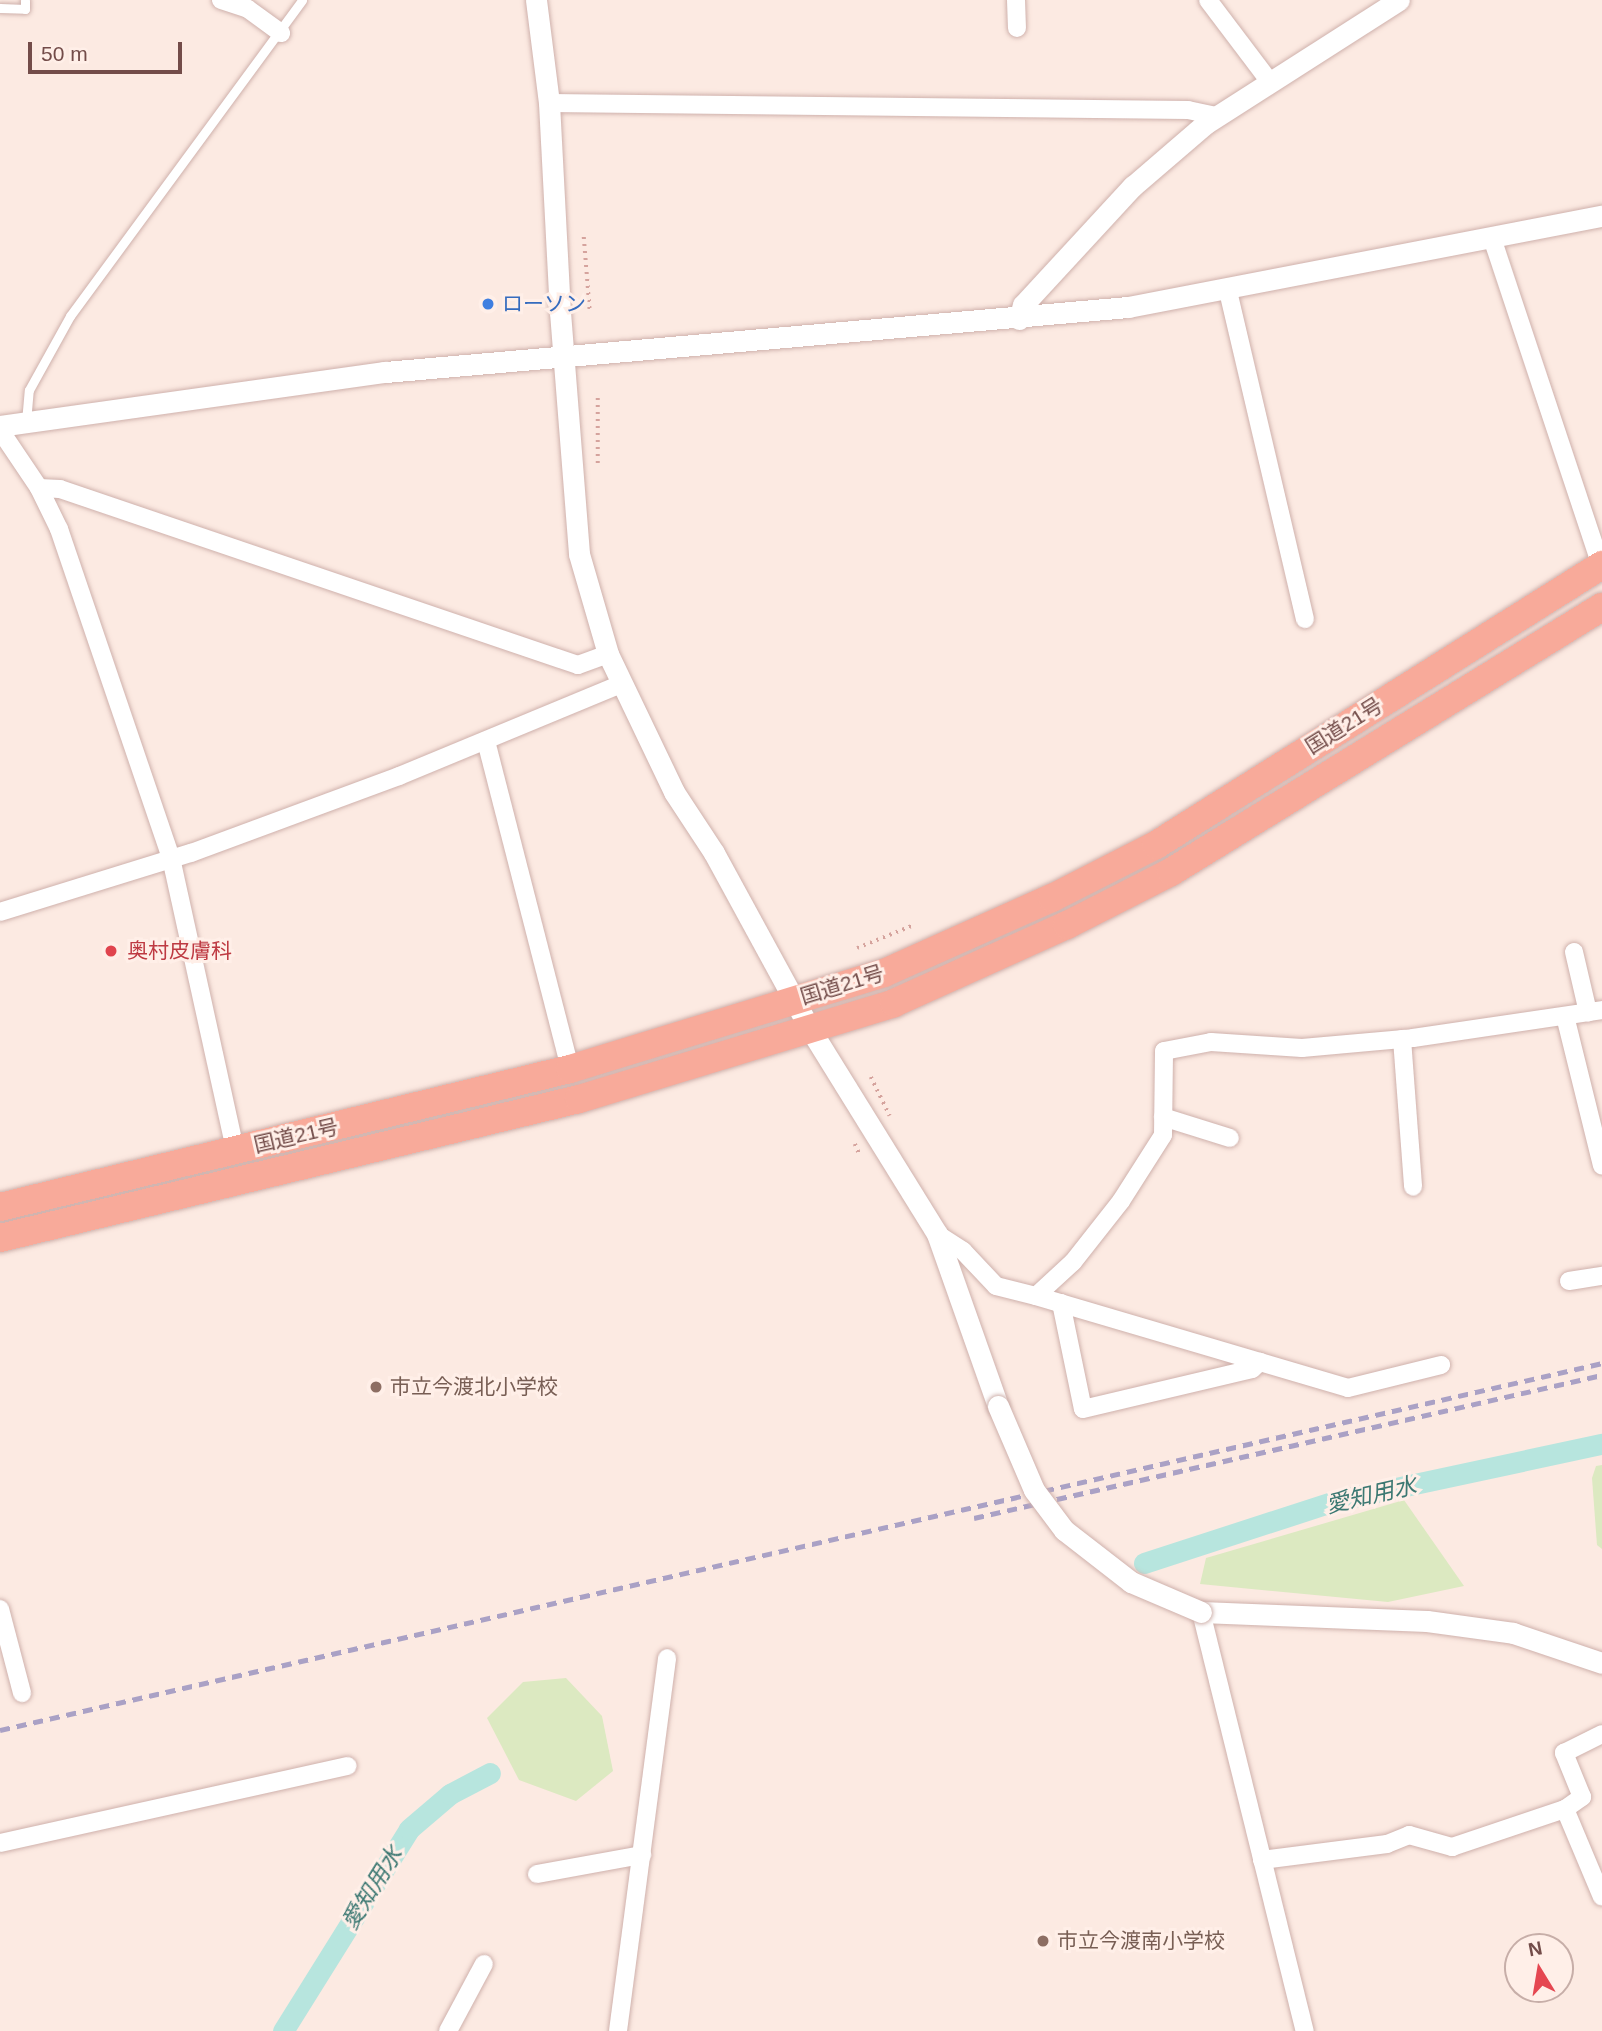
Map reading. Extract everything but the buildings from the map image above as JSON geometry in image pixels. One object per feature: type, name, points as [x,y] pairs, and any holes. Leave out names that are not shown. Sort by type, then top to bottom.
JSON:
[{"type":"highway","name":"国道21号","points":[[0,1207],[570,1069],[884,973],[1156,845],[1602,566]]},
{"type":"highway","name":"国道21号","points":[[0,1238],[579,1099],[894,1003],[1067,925],[1171,872],[1602,607]]},
{"type":"street","points":[[221,0],[248,9],[281,33]]},
{"type":"street","points":[[536,0],[549,103],[563,356],[579,554],[608,654],[619,685],[674,792],[714,853],[810,1029],[937,1234],[998,1406],[1034,1490],[1064,1530],[1131,1582],[1201,1612],[1426,1621],[1513,1633],[1602,1663]]},
{"type":"street","points":[[1017,0],[1017,28]]},
{"type":"street","points":[[1208,0],[1270,82]]},
{"type":"street","points":[[1019,320],[1023,305],[1133,186],[1217,116],[1399,0]]},
{"type":"street","points":[[549,103],[1188,110],[1217,116]]},
{"type":"street","points":[[235,1150],[171,858],[59,529],[39,488],[0,428],[26,422],[385,372],[1019,320],[1228,291],[1602,216]]},
{"type":"street","points":[[1492,237],[1602,566]]},
{"type":"street","points":[[1228,291],[1305,619]]},
{"type":"street","points":[[39,488],[60,489],[578,665],[608,654]]},
{"type":"street","points":[[0,912],[171,858],[486,741],[619,685]]},
{"type":"street","points":[[486,741],[570,1069]]},
{"type":"street","points":[[1036,1296],[1073,1262],[1121,1201],[1163,1135],[1164,1051],[1210,1042],[1302,1048],[1402,1039],[1595,1011],[1574,951]]},
{"type":"street","points":[[1565,1016],[1602,1166]]},
{"type":"street","points":[[1402,1039],[1413,1187]]},
{"type":"street","points":[[1163,1117],[1230,1138]]},
{"type":"street","points":[[937,1234],[964,1251],[996,1286],[1348,1388],[1441,1365]]},
{"type":"street","points":[[1569,1281],[1602,1276]]},
{"type":"street","points":[[1061,1303],[1083,1409],[1252,1369],[1260,1362]]},
{"type":"street","points":[[0,1609],[22,1693]]},
{"type":"street","points":[[1201,1612],[1305,2031]]},
{"type":"street","points":[[618,2031],[667,1658]]},
{"type":"street","points":[[1262,1860],[1387,1844],[1409,1835],[1452,1847],[1565,1809],[1582,1797],[1563,1754],[1602,1734]]},
{"type":"street","points":[[0,1843],[348,1766]]},
{"type":"street","points":[[1565,1809],[1602,1897]]},
{"type":"street","points":[[537,1874],[642,1855]]},
{"type":"street","points":[[448,2031],[484,1964]]},
{"type":"lane","points":[[0,8],[25,9],[25,0]]},
{"type":"lane","points":[[26,422],[29,390],[44,354],[162,186],[281,33],[302,0]]},
{"type":"path","points":[[584,237],[590,312]]},
{"type":"path","points":[[597,398],[598,466]]},
{"type":"path","points":[[857,948],[914,925]]},
{"type":"path","points":[[871,1077],[892,1120]]},
{"type":"green space","points":[[1602,1465],[1602,1549],[1597,1545],[1592,1478],[1596,1466]]},
{"type":"green space","points":[[1404,1500],[1464,1586],[1388,1602],[1200,1584],[1206,1558]]},
{"type":"green space","points":[[566,1678],[602,1716],[613,1771],[576,1801],[519,1780],[487,1718],[523,1682]]},
{"type":"waterway","name":"愛知用水","points":[[1144,1563],[1335,1501],[1602,1444]]},
{"type":"waterway","name":"愛知用水","points":[[283,2031],[409,1829],[450,1794],[490,1773]]},
{"type":"railway","points":[[0,1730],[1602,1363]]},
{"type":"railway","points":[[974,1518],[1602,1375]]},
{"type":"place","name":"ローソン","points":[[488,304]]},
{"type":"place","name":"奥村皮膚科","points":[[111,951]]},
{"type":"place","name":"市立今渡北小学校","points":[[376,1387]]},
{"type":"place","name":"市立今渡南小学校","points":[[1043,1941]]}]
